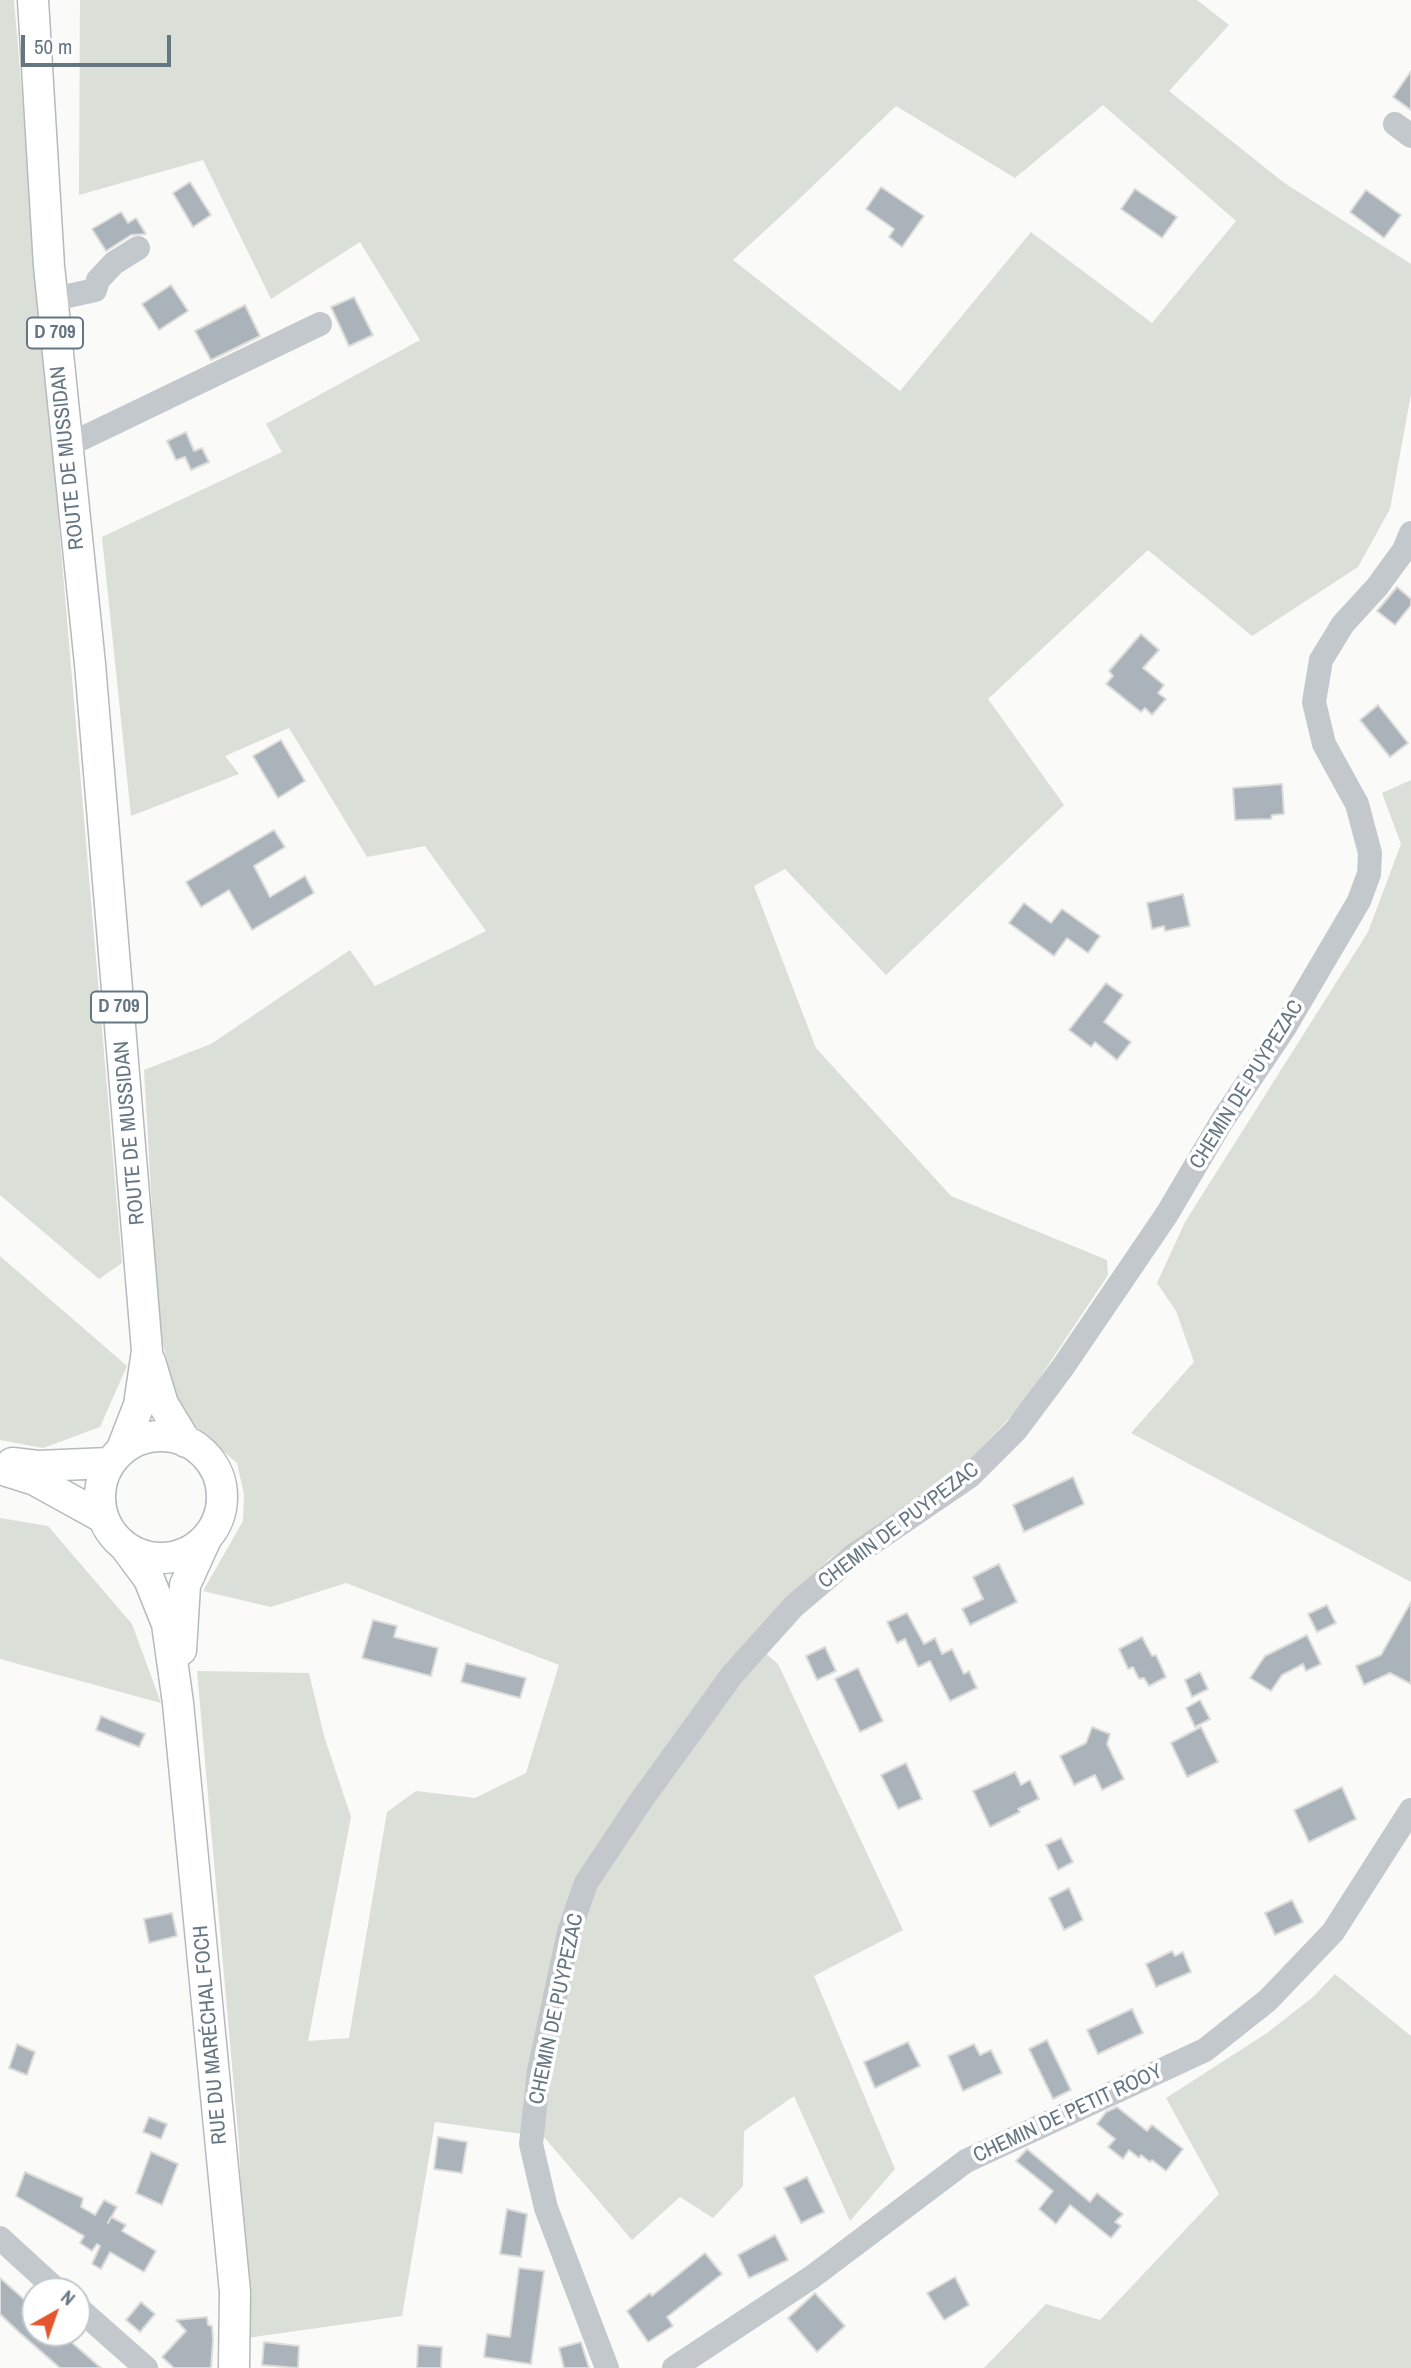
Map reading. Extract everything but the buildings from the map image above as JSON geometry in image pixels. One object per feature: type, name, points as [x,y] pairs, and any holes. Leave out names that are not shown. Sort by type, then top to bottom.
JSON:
[{"type":"main road","name":"ROUTE DE MUSSIDAN","points":[[33,0],[49,266],[72,441],[147,1351],[163,1404],[186,1442]]},
{"type":"main road","name":"ROUTE DE MUSSIDAN","points":[[54,0],[56,125],[68,296],[72,441]]},
{"type":"main road","name":"ROUTE DE MUSSIDAN","points":[[116,1456],[139,1405],[147,1351]]},
{"type":"main road","points":[[155,1436],[177,1437],[186,1442],[196,1446],[211,1462],[220,1481],[223,1503],[217,1523],[205,1541],[191,1552],[175,1558],[141,1556],[126,1548],[111,1534],[102,1517],[99,1497],[102,1479],[116,1456],[137,1440],[155,1436]]},
{"type":"main road","points":[[0,1461],[38,1466],[116,1456]]},
{"type":"main road","points":[[0,1469],[35,1480],[102,1517]]},
{"type":"main road","name":"RUE DU MARÉCHAL FOCH","points":[[178,1703],[185,1585],[205,1541]]},
{"type":"main road","name":"RUE DU MARÉCHAL FOCH","points":[[126,1548],[149,1579],[167,1624],[178,1703],[235,2292],[234,2368]]},
{"type":"street","points":[[68,296],[95,290],[98,280],[114,263],[138,248]]},
{"type":"street","points":[[72,441],[320,324]]},
{"type":"street","name":"CHEMIN DE PUYPEZAC","points":[[607,2368],[547,2208],[531,2144],[539,2071],[569,1932],[586,1883],[640,1802],[732,1675],[794,1606],[853,1556],[970,1476],[1016,1430],[1063,1367],[1167,1213],[1222,1121],[1285,1027],[1359,901],[1369,874],[1370,853],[1357,804],[1324,744],[1314,702],[1321,660],[1343,624],[1377,587],[1397,559],[1411,533]]},
{"type":"street","name":"CHEMIN DE PETIT ROOY","points":[[674,2368],[811,2277],[966,2161],[1205,2050],[1268,2000],[1333,1932],[1410,1812]]},
{"type":"street","points":[[0,2238],[43,2277]]},
{"type":"street","points":[[91,2319],[146,2368]]},
{"type":"shaded area","points":[[0,0],[14,0],[122,1263],[99,1279],[0,1195]]},
{"type":"shaded area","points":[[80,0],[1197,0],[1229,25],[1169,91],[1283,182],[1411,264],[1411,394],[1390,509],[1358,567],[1252,636],[1148,550],[988,699],[1064,805],[886,975],[785,869],[754,886],[816,1048],[951,1196],[1107,1260],[1108,1275],[1021,1406],[963,1467],[829,1559],[750,1640],[778,1664],[903,1930],[814,1976],[895,2169],[850,2221],[794,2096],[744,2131],[743,2186],[713,2218],[680,2197],[632,2240],[544,2137],[435,2122],[402,2316],[247,2338],[239,2144],[197,1671],[309,1673],[324,1736],[351,1817],[308,2041],[349,2038],[387,1812],[416,1791],[475,1798],[526,1773],[559,1665],[346,1583],[271,1607],[203,1591],[243,1521],[244,1494],[237,1463],[199,1430],[179,1407],[159,1329],[144,1070],[211,1044],[350,950],[375,986],[486,931],[425,846],[367,857],[289,728],[225,756],[239,774],[131,816],[102,537],[282,452],[266,424],[420,340],[360,242],[271,299],[203,160],[79,195]],"holes":[[[1103,105],[1236,221],[1152,323],[1031,232],[900,391],[733,260],[896,106],[1015,178]]]},
{"type":"shaded area","points":[[1411,780],[1411,1582],[1131,1433],[1194,1362],[1176,1311],[1157,1283],[1185,1222],[1368,932],[1401,844],[1382,793]]},
{"type":"shaded area","points":[[0,1256],[127,1366],[100,1427],[43,1448],[0,1440]]},
{"type":"shaded area","points":[[0,1518],[48,1526],[132,1624],[161,1703],[0,1659]]},
{"type":"shaded area","points":[[1335,1974],[1411,2036],[1411,2368],[984,2368],[1046,2304],[1100,2320],[1219,2194],[1166,2098],[1267,2033],[1313,1997]]}]
